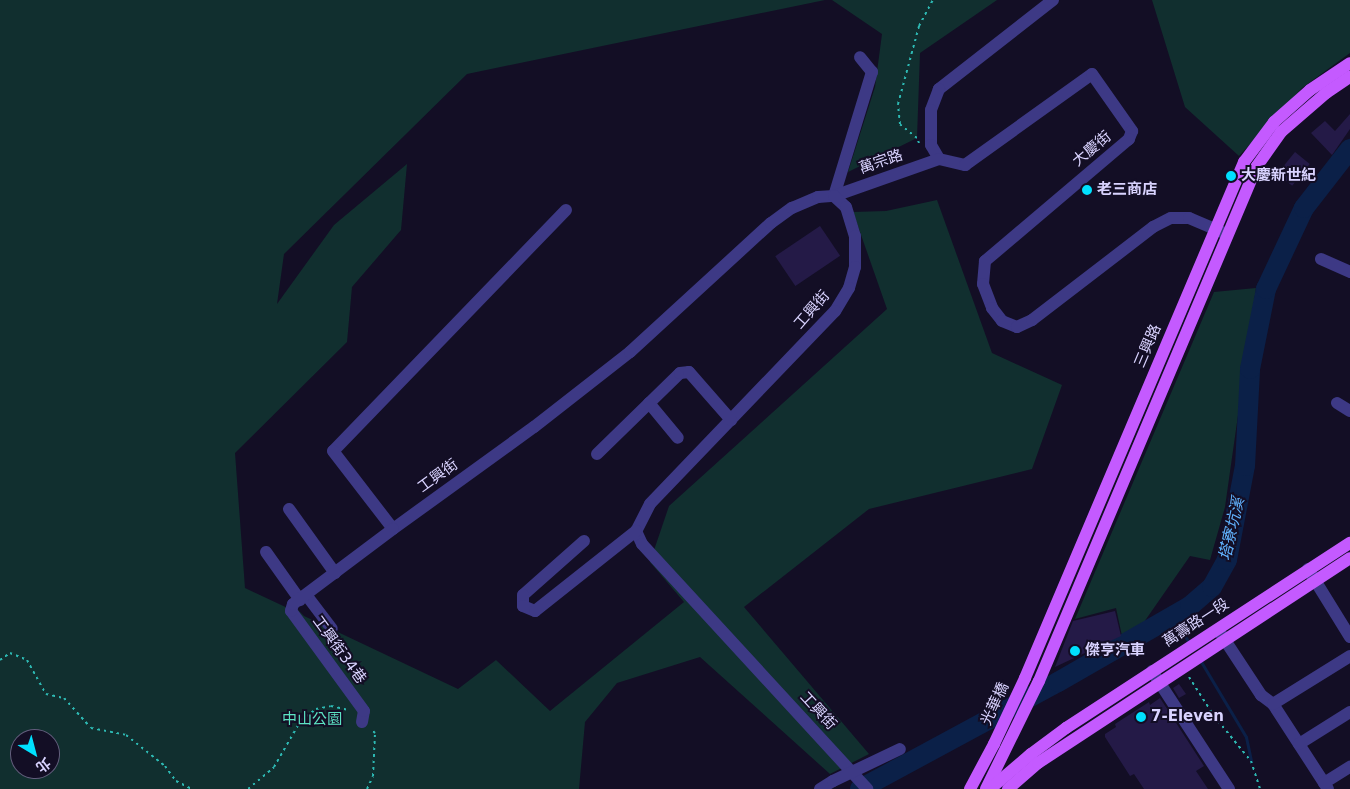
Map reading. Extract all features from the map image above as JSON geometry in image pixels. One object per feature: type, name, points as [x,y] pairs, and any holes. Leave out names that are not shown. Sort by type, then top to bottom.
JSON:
[{"type":"main road","name":"三興路","points":[[1039,681],[1221,231],[1244,162],[1274,122],[1310,90],[1350,63]]},
{"type":"main road","name":"三興路","points":[[1025,678],[1221,231],[1257,166],[1281,132],[1326,93],[1350,77]]},
{"type":"main road","name":"萬壽路一段","points":[[1008,789],[1038,762],[1210,649],[1221,634],[1311,574],[1350,543]]},
{"type":"main road","name":"萬壽路一段","points":[[1311,574],[1350,558]]},
{"type":"main road","name":"萬壽路一段","points":[[990,789],[1031,754],[1152,671],[1203,638],[1221,634]]},
{"type":"main road","name":"光華橋","points":[[970,789],[994,744],[1025,678]]},
{"type":"main road","name":"光華橋","points":[[986,789],[1039,681]]},
{"type":"main road","points":[[1010,742],[1013,753],[1018,758],[1031,754]]},
{"type":"street","points":[[939,159],[931,145],[931,110],[939,89],[1053,0]]},
{"type":"street","points":[[834,196],[872,72],[860,57]]},
{"type":"street","name":"大慶街","points":[[939,159],[965,165],[1092,74],[1132,131],[1129,139],[985,261],[983,284],[992,308],[1002,321],[1017,327],[1032,320],[1153,227],[1171,218],[1188,218],[1221,231]]},
{"type":"street","name":"萬宗路","points":[[834,196],[939,159]]},
{"type":"street","name":"工興街","points":[[303,598],[393,529],[534,427],[630,352],[771,223],[792,208],[818,197],[834,196],[846,207],[855,236],[855,268],[849,288],[835,311],[650,504],[636,531],[642,544],[867,789]]},
{"type":"street","points":[[393,529],[333,451],[566,210]]},
{"type":"street","points":[[1321,259],[1350,272]]},
{"type":"street","points":[[597,454],[680,373],[689,372],[731,420]]},
{"type":"street","points":[[649,403],[678,438]]},
{"type":"street","points":[[1336,403],[1350,411]]},
{"type":"street","points":[[289,509],[335,574]]},
{"type":"street","points":[[584,541],[523,595],[523,606],[535,611],[636,531]]},
{"type":"street","points":[[266,552],[303,598],[332,629]]},
{"type":"street","points":[[1311,574],[1350,637]]},
{"type":"street","name":"工興街34巷","points":[[303,598],[293,604],[291,611],[364,711],[362,722]]},
{"type":"street","points":[[1221,634],[1261,695],[1273,704],[1326,786],[1350,767]]},
{"type":"street","points":[[1273,704],[1350,656]]},
{"type":"street","points":[[1152,671],[1229,789]]},
{"type":"street","points":[[1299,744],[1350,712]]},
{"type":"street","points":[[820,789],[900,749]]},
{"type":"path","points":[[926,164],[917,138],[900,124],[898,104],[919,26],[933,0]]},
{"type":"path","points":[[0,660],[10,653],[27,660],[46,694],[64,698],[92,728],[126,735],[164,766],[176,781],[192,789]]},
{"type":"path","points":[[1184,666],[1214,716],[1248,755],[1260,789]]},
{"type":"path","points":[[248,789],[274,767],[301,720],[316,709],[331,706],[350,710],[375,733],[373,776],[368,789]]},
{"type":"green space","name":"中山公園","points":[[0,0],[825,0],[467,74],[284,254],[277,304],[334,225],[407,164],[401,230],[352,287],[347,342],[235,453],[245,588],[294,611],[296,608],[304,616],[458,689],[496,660],[550,711],[684,602],[650,562],[669,506],[887,309],[853,212],[886,211],[937,200],[992,353],[1062,385],[1032,469],[869,509],[744,607],[869,754],[830,774],[700,657],[617,683],[585,722],[579,789],[0,789]]},
{"type":"green space","points":[[832,0],[997,0],[920,53],[917,138],[848,172],[875,87],[882,34]]},
{"type":"green space","points":[[1152,0],[1350,0],[1350,53],[1302,88],[1239,156],[1185,107]]},
{"type":"green space","points":[[1256,288],[1225,507],[1210,560],[1190,556],[1142,625],[1122,636],[1116,608],[1075,619],[1214,292]]},
{"type":"building","points":[[1350,114],[1350,129],[1332,155],[1311,133],[1325,121],[1335,131]]},
{"type":"building","points":[[1295,152],[1310,164],[1292,186],[1277,174]]},
{"type":"building","points":[[820,226],[840,256],[795,286],[775,256]]},
{"type":"building","name":"傑亨汽車","points":[[1115,611],[1121,636],[1055,667],[1073,621]]},
{"type":"building","points":[[1179,684],[1186,694],[1179,698],[1173,688]]},
{"type":"building","points":[[1160,698],[1204,766],[1196,771],[1208,789],[1144,789],[1134,774],[1130,776],[1105,737],[1105,734],[1116,727],[1115,724],[1149,702],[1150,705]]},
{"type":"waterway","name":"塔寮坑溪","points":[[860,789],[1058,682],[1190,606],[1212,587],[1227,560],[1245,466],[1250,369],[1266,289],[1304,208],[1350,149]]},
{"type":"waterway","points":[[1173,616],[1190,644]]},
{"type":"waterway","points":[[1200,660],[1246,737],[1251,761]]},
{"type":"place","name":"大慶新世紀","points":[[1231,176]]},
{"type":"place","name":"老三商店","points":[[1087,190]]},
{"type":"place","name":"傑亨汽車","points":[[1075,651]]},
{"type":"place","name":"7-Eleven","points":[[1141,717]]}]
